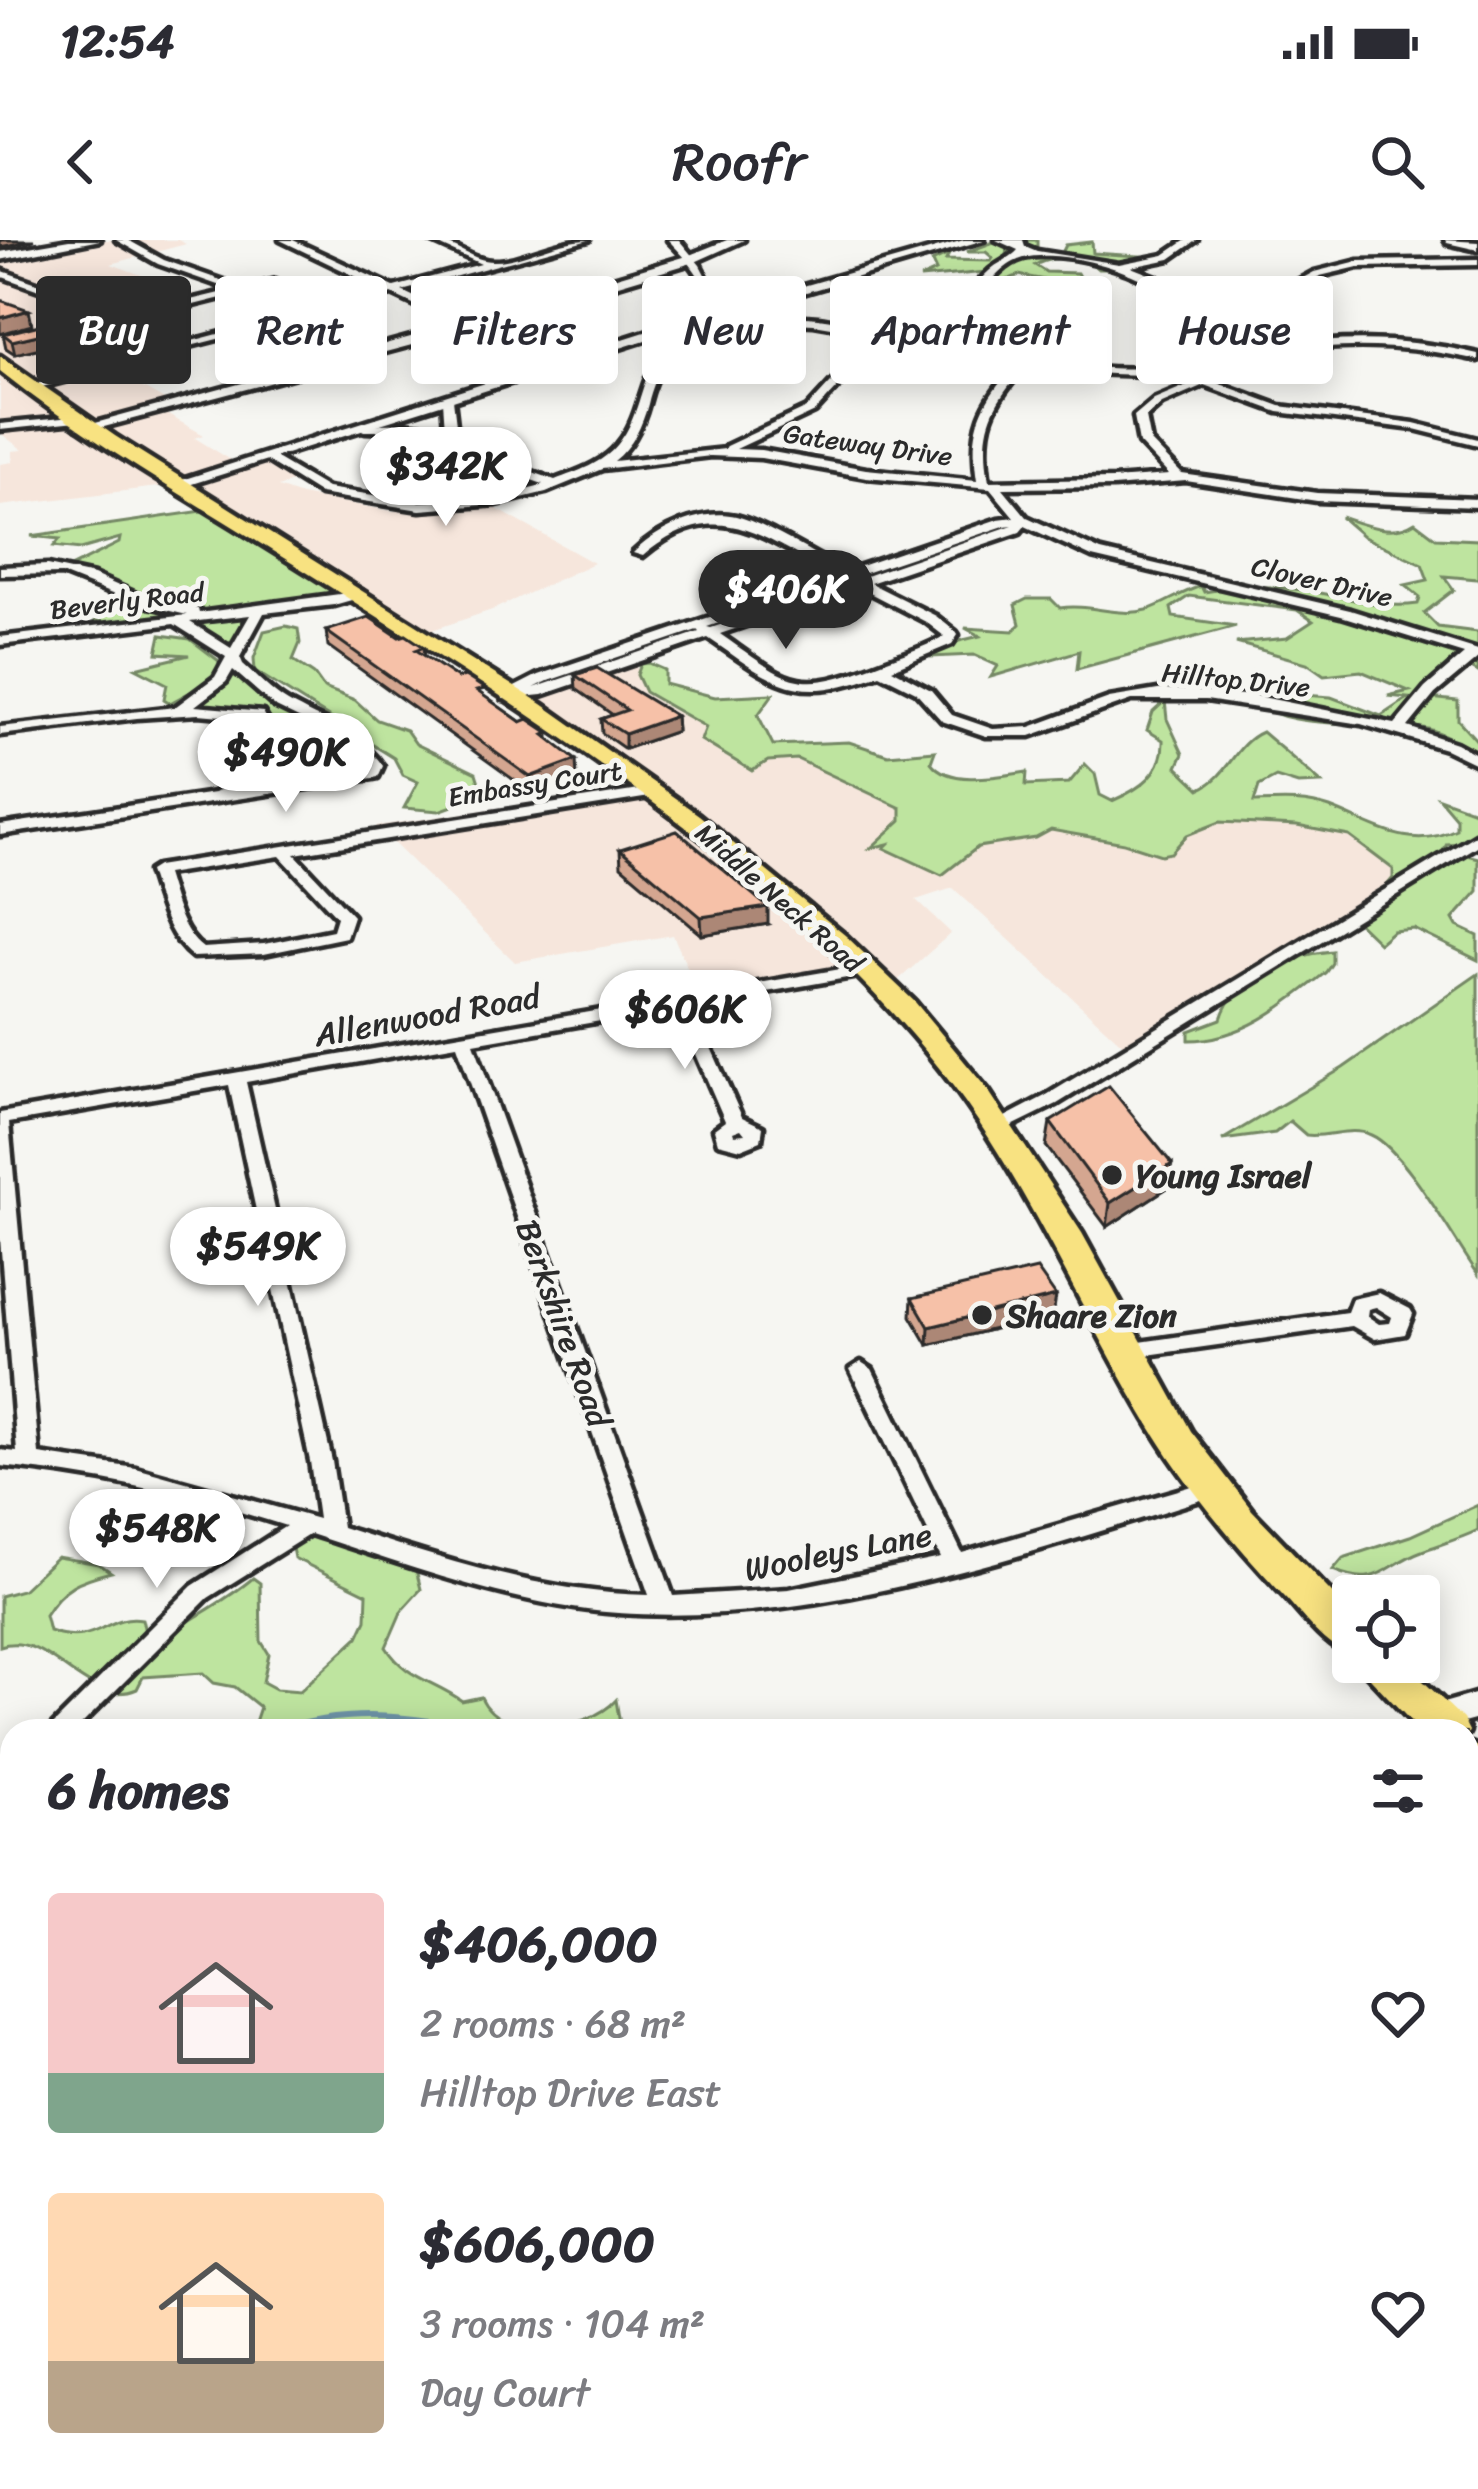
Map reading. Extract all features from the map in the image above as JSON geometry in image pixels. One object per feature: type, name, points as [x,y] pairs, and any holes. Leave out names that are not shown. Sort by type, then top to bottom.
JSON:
[{"type":"main road","points":[[0,256],[93,240]]},
{"type":"main road","points":[[1452,240],[1478,246]]},
{"type":"main road","name":"Middle Neck Road","points":[[0,362],[78,424],[357,594],[651,793],[778,891],[864,970],[922,1028],[994,1127],[1081,1262],[1179,1442],[1248,1532],[1332,1619]]},
{"type":"main road","points":[[1396,1683],[1430,1719]]},
{"type":"street","points":[[121,240],[161,262],[215,281]]},
{"type":"street","points":[[433,240],[493,266]]},
{"type":"street","points":[[30,387],[584,240]]},
{"type":"street","points":[[673,240],[701,276]]},
{"type":"street","points":[[618,281],[738,240]]},
{"type":"street","points":[[806,286],[978,240]]},
{"type":"street","points":[[1001,240],[1024,250],[1117,267],[1139,276]]},
{"type":"street","points":[[1117,267],[1167,257],[1192,240]]},
{"type":"street","points":[[287,242],[411,300]]},
{"type":"street","points":[[990,276],[1024,250]]},
{"type":"street","points":[[1314,276],[1358,264],[1478,262]]},
{"type":"street","points":[[0,273],[36,285]]},
{"type":"street","points":[[0,428],[78,424],[411,340]]},
{"type":"street","points":[[1456,352],[1478,342]]},
{"type":"street","points":[[1333,345],[1366,344],[1478,357]]},
{"type":"street","points":[[173,484],[498,384]]},
{"type":"street","points":[[600,466],[615,457],[638,428],[646,384]]},
{"type":"street","points":[[711,452],[758,438],[811,410],[835,384]]},
{"type":"street","points":[[989,484],[977,450],[981,419],[1008,384]]},
{"type":"street","points":[[1178,477],[1145,443],[1140,416],[1187,384]]},
{"type":"street","points":[[1222,384],[1278,409],[1414,426],[1478,442]]},
{"type":"street","points":[[449,400],[451,434]]},
{"type":"street","points":[[364,428],[451,434],[476,444],[517,473],[557,484]]},
{"type":"street","points":[[752,453],[758,438]]},
{"type":"street","name":"Gateway Drive","points":[[267,458],[324,491],[400,505],[497,500],[557,484],[600,466],[711,452],[752,453],[866,473],[989,484],[1095,484],[1178,477],[1369,502],[1478,502]]},
{"type":"street","name":"Clover Drive","points":[[989,484],[1023,520],[1079,547],[1132,565],[1346,613],[1476,654]]},
{"type":"street","points":[[639,553],[660,538],[705,520],[725,518],[856,579],[951,634],[947,641],[817,688],[799,686],[705,630]]},
{"type":"street","points":[[856,579],[959,537],[1023,520]]},
{"type":"street","points":[[508,696],[974,544],[1016,529],[1023,520]]},
{"type":"street","points":[[959,537],[974,544]]},
{"type":"street","points":[[0,571],[68,569],[93,575],[116,597],[206,616]]},
{"type":"street","name":"Beverly Road","points":[[0,641],[357,594]]},
{"type":"street","points":[[178,711],[221,679],[259,610]]},
{"type":"street","points":[[81,631],[100,618]]},
{"type":"street","points":[[0,830],[365,778],[376,770],[375,763],[331,728],[280,703],[237,666],[232,655],[175,620]]},
{"type":"street","name":"Clover Drive","points":[[1401,726],[1430,691],[1476,654]]},
{"type":"street","name":"Hilltop Drive","points":[[877,668],[925,691],[955,722],[998,734],[1048,729],[1114,700],[1163,692],[1401,726]]},
{"type":"street","points":[[0,731],[178,711],[258,715],[280,703]]},
{"type":"street","points":[[258,715],[276,748]]},
{"type":"street","points":[[1401,726],[1441,739],[1478,760]]},
{"type":"street","points":[[198,802],[247,780],[276,748],[331,728]]},
{"type":"street","name":"Embassy Court","points":[[284,851],[345,916],[340,933],[209,956],[188,944],[157,871],[651,793]]},
{"type":"street","points":[[994,1127],[1051,1100],[1478,838]]},
{"type":"street","name":"Allenwood Road","points":[[0,1121],[864,970]]},
{"type":"street","points":[[682,1001],[735,1122]]},
{"type":"street","name":"Berkshire Road","points":[[464,1039],[665,1607]]},
{"type":"street","points":[[71,1719],[200,1592],[320,1527],[321,1461],[236,1078]]},
{"type":"street","points":[[0,1121],[29,1460]]},
{"type":"street","points":[[1126,1351],[1355,1318]]},
{"type":"street","points":[[861,1369],[954,1561]]},
{"type":"street","name":"Wooleys Lane","points":[[0,1458],[115,1470],[530,1591],[665,1607],[792,1600],[954,1561],[1213,1488]]},
{"type":"shaded area","points":[[80,240],[178,240],[186,244],[111,264],[144,276],[36,276],[36,384],[137,384],[173,405],[159,410],[204,435],[195,438],[239,465],[267,457],[301,478],[278,487],[392,511],[495,508],[594,563],[492,610],[417,635],[174,485],[0,506],[0,464],[13,462],[12,451],[23,450],[0,433],[0,256]]},
{"type":"shaded area","points":[[191,293],[208,299],[191,304]]},
{"type":"shaded area","points":[[630,662],[737,745],[791,748],[954,831],[1243,809],[1444,858],[1130,1051],[953,888],[916,900],[951,933],[886,991],[864,969],[701,998],[673,935],[515,962],[376,826],[641,787],[508,696]]},
{"type":"green space","points":[[999,240],[1037,240],[1037,249],[1006,252],[1020,258],[1062,253],[1066,245],[1092,242],[1093,253],[1155,257],[1144,265],[1121,269],[1098,269],[1068,258],[1035,265],[1046,272],[1079,276],[995,276],[998,271],[925,276],[936,271],[932,262],[949,254],[946,260],[993,258],[986,252],[967,252]]},
{"type":"green space","points":[[216,509],[357,594],[259,610],[232,655],[254,682],[331,728],[375,770],[198,802],[229,790],[276,748],[258,715],[178,711],[221,679],[231,655],[175,619],[81,631],[100,618],[119,592],[67,569],[119,543],[120,538],[81,549],[54,546],[60,539],[31,536]]},
{"type":"green space","points":[[1341,517],[1388,529],[1415,522],[1436,538],[1478,540],[1478,579],[1444,576],[1454,590],[1424,613],[1438,627],[1478,632],[1478,672],[1459,661],[1419,692],[1421,697],[1458,701],[1458,720],[1478,742],[1478,756],[1428,729],[1303,720],[1259,705],[1246,691],[1331,697],[1381,716],[1408,698],[1388,696],[1409,691],[1361,671],[1324,675],[1307,663],[1236,643],[1287,638],[1313,621],[1297,610],[1189,596],[1171,608],[1173,617],[1236,626],[1077,669],[1079,651],[991,677],[998,666],[974,655],[930,657],[955,642],[980,636],[965,628],[1013,631],[1020,624],[1015,605],[1027,599],[1051,599],[1060,608],[1136,612],[1201,586],[1204,592],[1277,587],[1374,604],[1418,604],[1420,597],[1405,585],[1428,580],[1422,564],[1364,537]]},
{"type":"green space","points":[[286,626],[298,629],[300,643],[293,660],[314,674],[324,688],[355,700],[377,720],[406,730],[416,744],[476,773],[483,795],[439,811],[404,808],[418,782],[403,775],[394,758],[255,671],[254,658],[264,631]]},
{"type":"green space","points":[[161,635],[190,639],[219,661],[216,678],[170,703],[164,699],[167,684],[136,668],[189,655],[157,653]]},
{"type":"green space","points":[[641,664],[665,670],[665,684],[715,697],[773,694],[758,715],[773,745],[849,742],[888,755],[935,751],[931,762],[950,775],[976,778],[1027,772],[1026,785],[1069,783],[1085,764],[1095,774],[1100,795],[1112,801],[1155,771],[1163,740],[1147,730],[1153,712],[1165,701],[1167,719],[1183,754],[1177,767],[1200,789],[1262,732],[1322,783],[1298,784],[1276,777],[1259,786],[1254,802],[1312,803],[1392,833],[1423,838],[1456,829],[1456,818],[1439,798],[1478,812],[1478,851],[1460,843],[1447,844],[1444,849],[1478,858],[1478,891],[1453,919],[1478,936],[1478,960],[1414,929],[1393,931],[1379,943],[1348,913],[1377,897],[1393,878],[1393,869],[1349,836],[1297,826],[1220,822],[1187,835],[1171,853],[1161,855],[1051,830],[1036,838],[978,847],[942,875],[884,848],[888,844],[871,848],[901,820],[901,808],[797,759],[768,761],[752,771],[701,740],[706,727],[645,692],[637,675]]},
{"type":"green space","points":[[1332,951],[1326,972],[1263,1018],[1228,1034],[1189,1040],[1189,1031],[1221,1019],[1238,990],[1251,979],[1299,957]]},
{"type":"green space","points":[[1478,974],[1478,1274],[1413,1177],[1371,1135],[1306,1135],[1290,1121],[1275,1133],[1222,1140],[1343,1068]]},
{"type":"green space","points":[[1478,1505],[1478,1530],[1409,1556],[1375,1575],[1333,1570],[1343,1558],[1410,1536]]},
{"type":"green space","points":[[322,1534],[416,1570],[421,1589],[402,1610],[386,1647],[411,1673],[462,1701],[481,1697],[502,1719],[256,1719],[260,1707],[235,1687],[214,1683],[203,1673],[143,1677],[137,1689],[118,1693],[84,1681],[35,1649],[0,1646],[0,1596],[22,1590],[57,1557],[99,1564],[111,1572],[81,1581],[58,1597],[45,1615],[49,1631],[79,1635],[129,1618],[142,1619],[149,1649],[253,1578],[260,1583],[261,1641],[269,1654],[263,1682],[276,1689],[300,1691],[358,1637],[366,1620],[367,1594],[294,1558],[291,1543]]},
{"type":"green space","points":[[616,1700],[619,1719],[586,1719],[603,1711]]},
{"type":"building","points":[[0,300],[29,310],[0,318]]},
{"type":"building","points":[[36,326],[36,335],[12,341],[3,334]]},
{"type":"building","points":[[369,617],[424,647],[416,650],[458,678],[465,676],[485,689],[477,691],[521,722],[528,719],[549,733],[544,735],[576,760],[530,777],[326,631]]},
{"type":"building","points":[[597,668],[676,716],[625,734],[601,719],[627,710],[575,675]]},
{"type":"building","points":[[677,831],[768,907],[701,917],[620,849]]},
{"type":"building","points":[[1109,1086],[1172,1164],[1110,1203],[1050,1122]]},
{"type":"building","points":[[1037,1269],[1056,1296],[929,1327],[912,1298]]},
{"type":"waterway","points":[[326,1719],[416,1719]]},
{"type":"place","name":"Young Israel","points":[[1112,1175]]},
{"type":"place","name":"Shaare Zion","points":[[982,1315]]}]
